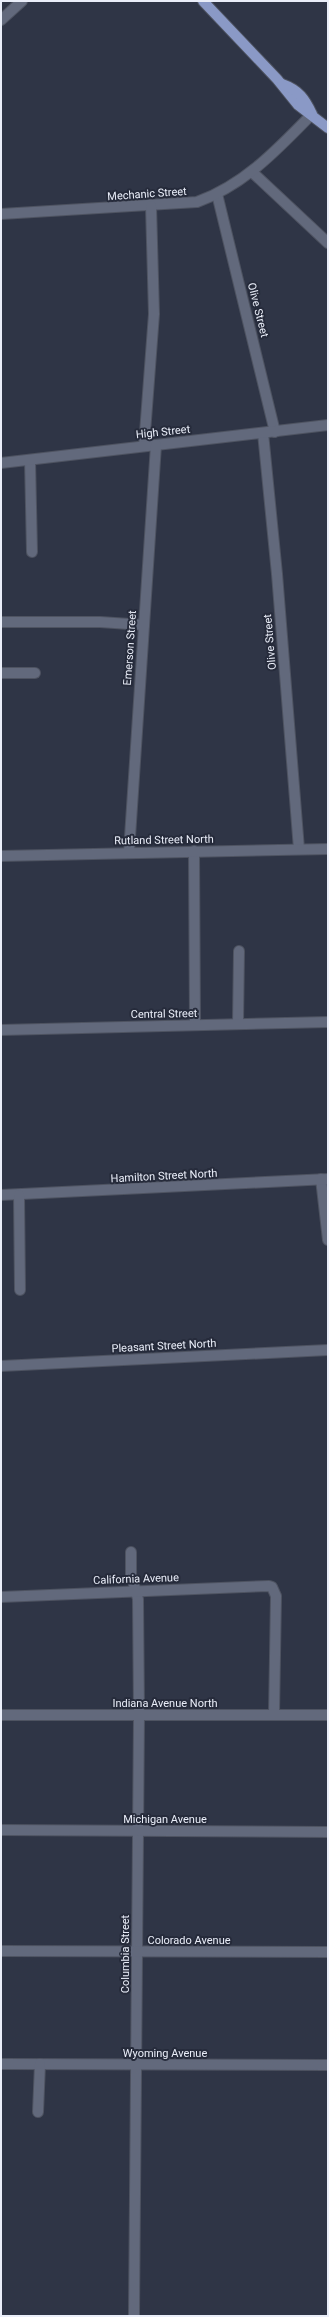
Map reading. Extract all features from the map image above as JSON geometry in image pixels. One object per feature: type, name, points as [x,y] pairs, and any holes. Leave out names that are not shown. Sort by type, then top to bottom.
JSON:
[{"type":"main road","points":[[203,1],[282,84],[294,88],[305,99],[312,114],[328,128]]},
{"type":"street","points":[[1,20],[22,1]]},
{"type":"street","name":"Mechanic Street","points":[[1,214],[190,204],[218,194],[252,172],[312,114]]},
{"type":"street","points":[[252,172],[328,243]]},
{"type":"street","name":"Olive Street","points":[[218,194],[275,432]]},
{"type":"street","points":[[144,446],[154,314],[151,206]]},
{"type":"street","name":"High Street","points":[[1,464],[144,446],[328,426]]},
{"type":"street","name":"Olive Street","points":[[263,433],[277,574],[299,849]]},
{"type":"street","name":"Emerson Street","points":[[129,852],[156,445]]},
{"type":"street","points":[[30,460],[32,552]]},
{"type":"street","points":[[1,622],[93,622],[144,625]]},
{"type":"street","points":[[1,673],[35,673]]},
{"type":"street","name":"Rutland Street North","points":[[1,856],[129,852],[328,849]]},
{"type":"street","points":[[194,851],[195,1025]]},
{"type":"street","points":[[238,1024],[239,951]]},
{"type":"street","name":"Central Street","points":[[1,1030],[328,1022]]},
{"type":"street","points":[[325,1179],[328,1240]]},
{"type":"street","name":"Hamilton Street North","points":[[1,1195],[325,1179]]},
{"type":"street","points":[[19,1194],[20,1290]]},
{"type":"street","name":"Pleasant Street North","points":[[1,1366],[328,1350]]},
{"type":"street","name":"Columbia Street","points":[[131,1552],[131,1574],[138,1599],[139,1715],[134,2316]]},
{"type":"street","name":"California Avenue","points":[[1,1597],[272,1587],[276,1596],[274,1715]]},
{"type":"street","name":"Indiana Avenue North","points":[[1,1715],[328,1715]]},
{"type":"street","name":"Michigan Avenue","points":[[1,1830],[328,1832]]},
{"type":"street","name":"Colorado Avenue","points":[[1,1951],[328,1952]]},
{"type":"street","name":"Wyoming Avenue","points":[[1,2064],[328,2065]]},
{"type":"street","points":[[38,2112],[40,2064]]}]
